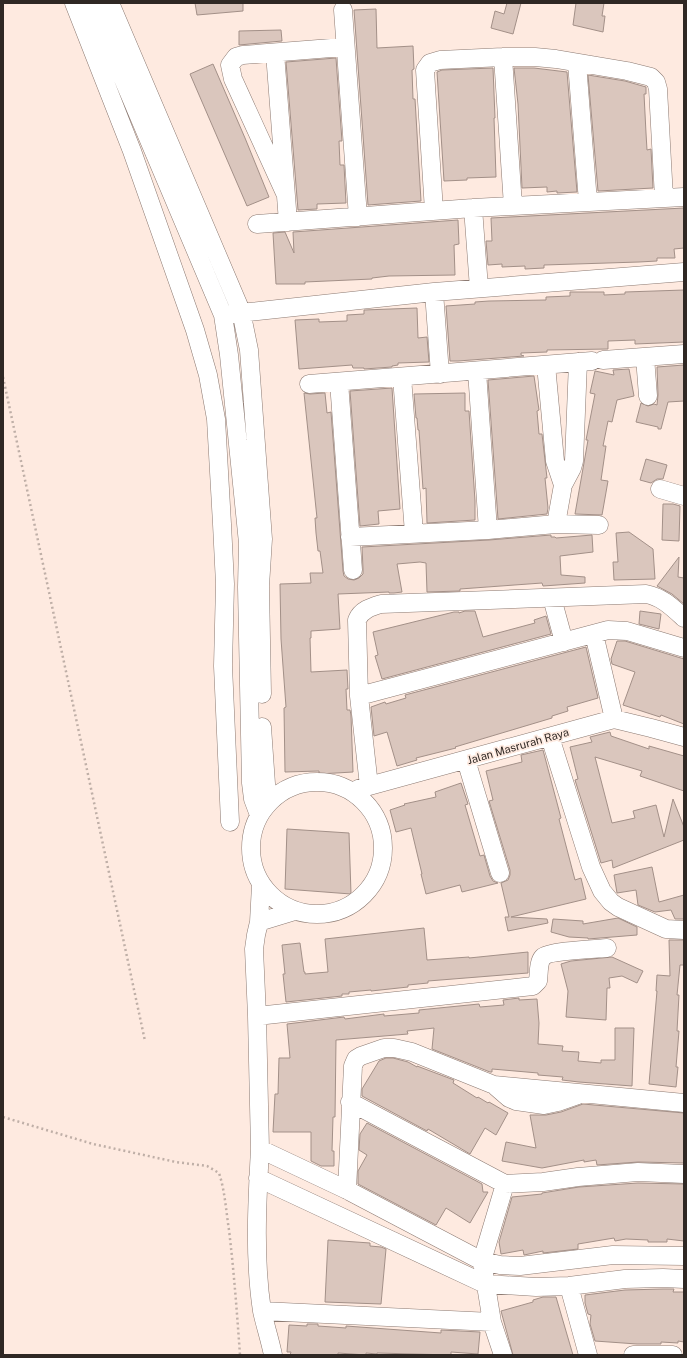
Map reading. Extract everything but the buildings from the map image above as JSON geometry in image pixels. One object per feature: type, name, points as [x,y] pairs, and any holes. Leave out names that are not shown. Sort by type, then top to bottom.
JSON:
[{"type":"street","points":[[74,3],[132,151],[195,330],[208,375],[216,419],[225,584],[223,666],[230,822]]},
{"type":"street","points":[[91,3],[137,89],[241,312],[249,350],[253,514],[248,543],[247,587],[251,782],[253,799],[264,808]]},
{"type":"street","points":[[110,3],[137,89],[223,315],[253,514]]},
{"type":"street","points":[[343,10],[344,47],[358,217]]},
{"type":"street","points":[[285,194],[233,79],[230,68],[231,62],[239,56],[344,47]]},
{"type":"street","points":[[275,53],[288,222]]},
{"type":"street","points":[[503,57],[513,206]]},
{"type":"street","points":[[434,211],[425,70],[430,63],[440,60],[535,57],[627,71],[651,77],[654,79],[658,89],[664,198]]},
{"type":"street","points":[[577,64],[588,202]]},
{"type":"street","points":[[257,224],[473,208],[684,196]]},
{"type":"street","points":[[473,208],[479,288]]},
{"type":"street","points":[[223,315],[434,292],[684,272]]},
{"type":"street","points":[[434,292],[440,374]]},
{"type":"street","points":[[309,384],[684,354]]},
{"type":"street","points":[[645,357],[648,396]]},
{"type":"street","points":[[556,524],[563,485],[574,461],[591,361]]},
{"type":"street","points":[[546,365],[555,462],[563,485]]},
{"type":"street","points":[[477,370],[488,530]]},
{"type":"street","points":[[402,377],[414,534]]},
{"type":"street","points":[[339,382],[353,570]]},
{"type":"street","points":[[660,489],[684,496]]},
{"type":"street","points":[[350,536],[488,530],[556,524],[599,525]]},
{"type":"street","points":[[369,786],[359,696],[357,620],[360,614],[368,608],[381,604],[646,594],[665,601],[684,618]]},
{"type":"street","points":[[552,598],[564,642]]},
{"type":"street","points":[[359,696],[608,630],[620,630],[684,648]]},
{"type":"street","points":[[594,634],[614,719]]},
{"type":"street","name":"Jalan Masrurah Raya","points":[[352,792],[369,786],[614,719],[684,738]]},
{"type":"street","points":[[550,737],[590,867],[602,891],[611,902],[618,907],[666,929],[684,930]]},
{"type":"street","points":[[466,760],[500,873]]},
{"type":"street","points":[[312,782],[333,784],[352,792],[368,806],[379,825],[383,846],[380,867],[371,887],[356,902],[337,912],[316,915],[295,911],[276,901],[261,885],[253,865],[250,844],[253,828],[264,808],[292,786],[312,782]]},
{"type":"street","points":[[261,885],[259,922],[254,949],[260,1149],[257,1229],[262,1311],[273,1355]]},
{"type":"street","points":[[259,922],[295,911]]},
{"type":"street","points":[[257,1016],[533,986],[538,981],[540,961],[543,957],[554,953],[607,948]]},
{"type":"street","points":[[347,1190],[350,1102],[353,1066],[356,1059],[361,1056],[384,1048],[402,1049],[494,1085],[509,1098],[516,1101],[544,1104],[558,1102],[585,1093],[684,1103]]},
{"type":"street","points":[[350,1102],[505,1184],[543,1182],[578,1177],[638,1172],[684,1174]]},
{"type":"street","points":[[260,1149],[347,1190],[482,1261],[500,1265],[520,1266],[613,1255],[684,1256]]},
{"type":"street","points":[[258,1178],[485,1284],[536,1287],[569,1286],[625,1279],[684,1279]]},
{"type":"street","points":[[503,1355],[492,1322],[482,1261],[505,1184]]},
{"type":"street","points":[[569,1286],[588,1355]]},
{"type":"street","points":[[262,1311],[492,1322]]},
{"type":"street","points":[[633,1355],[673,1355]]},
{"type":"path","points":[[3,377],[145,1040]]},
{"type":"path","points":[[3,1117],[93,1144],[176,1162],[207,1166],[219,1173],[223,1186],[231,1246],[240,1355]]}]
